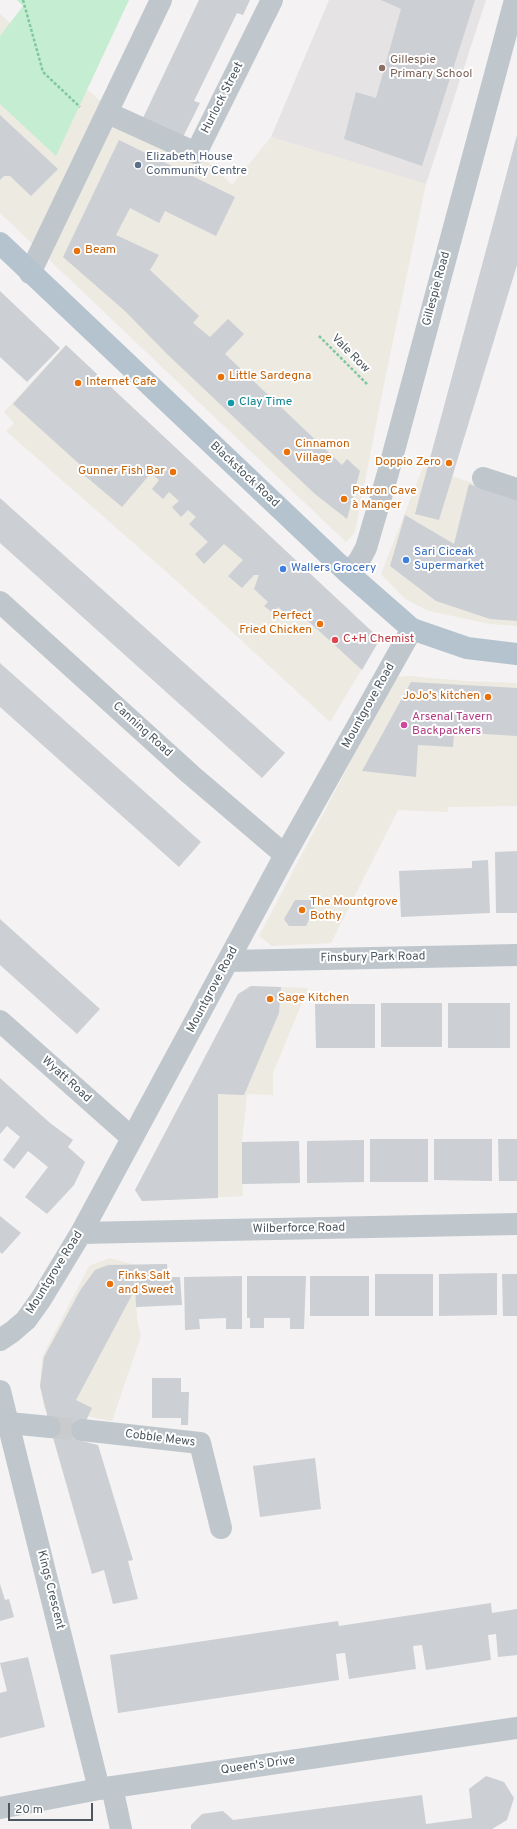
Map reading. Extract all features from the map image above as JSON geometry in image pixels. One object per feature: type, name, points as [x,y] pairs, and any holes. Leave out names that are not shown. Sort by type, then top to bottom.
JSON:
[{"type":"main road","name":"Blackstock Road","points":[[0,244],[348,573],[412,629],[467,648],[517,654]]},
{"type":"street","points":[[30,273],[160,0]]},
{"type":"street","name":"Hurlock Street","points":[[104,120],[196,153],[272,0]]},
{"type":"street","name":"Gillespie Road","points":[[348,573],[366,548],[373,526],[515,0]]},
{"type":"street","points":[[482,478],[517,489]]},
{"type":"street","name":"Canning Road","points":[[0,602],[190,774],[285,856]]},
{"type":"street","name":"Mountgrove Road","points":[[0,1340],[26,1320],[41,1299],[82,1233],[285,856],[412,629]]},
{"type":"street","name":"Finsbury Park Road","points":[[229,961],[517,954]]},
{"type":"street","name":"Wyatt Road","points":[[0,1021],[132,1138]]},
{"type":"street","name":"Wilberforce Road","points":[[82,1233],[517,1224]]},
{"type":"street","name":"Kings Crescent","points":[[0,1391],[86,1738],[121,1829]]},
{"type":"street","points":[[9,1423],[50,1427]]},
{"type":"street","name":"Cobble Mews","points":[[82,1430],[200,1443],[221,1528]]},
{"type":"street","name":"Queen's Drive","points":[[0,1808],[106,1788],[517,1728]]},
{"type":"path","points":[[23,0],[43,72],[104,120]]},
{"type":"path","name":"Vale Row","points":[[319,336],[368,385]]},
{"type":"shaded area","name":"Gillespie Primary School","points":[[329,0],[486,0],[426,184],[271,137]]},
{"type":"shaded area","points":[[0,14],[99,100],[211,164],[232,185],[271,137],[426,184],[355,532],[346,542],[0,213]]},
{"type":"shaded area","points":[[66,345],[380,639],[330,722],[179,583],[6,431],[14,423],[4,412]]},
{"type":"shaded area","points":[[423,467],[517,497],[517,626],[490,624],[429,611],[405,599],[381,574]]},
{"type":"shaded area","points":[[409,676],[465,681],[517,683],[517,806],[449,807],[447,812],[398,810],[331,943],[272,946],[259,936],[395,677]]},
{"type":"shaded area","points":[[251,986],[308,988],[273,1073],[273,1095],[247,1094],[242,1142],[243,1196],[142,1201],[135,1190],[238,994]]},
{"type":"shaded area","points":[[110,1258],[135,1265],[137,1318],[141,1336],[112,1421],[44,1408],[40,1386],[42,1357],[89,1266]]},
{"type":"green space","points":[[17,0],[129,0],[56,156],[0,104],[0,36],[23,6]]},
{"type":"building","points":[[199,0],[250,0],[243,15],[237,13],[194,101],[200,103],[183,137],[143,118]]},
{"type":"building","points":[[381,0],[475,0],[422,166],[344,139],[356,92],[376,98],[401,9]]},
{"type":"building","points":[[0,115],[58,169],[31,196],[10,176],[4,176],[0,180]]},
{"type":"building","points":[[517,135],[517,265],[439,520],[415,514]]},
{"type":"building","points":[[119,140],[235,197],[216,236],[165,211],[159,223],[130,208],[116,235],[159,255],[150,270],[199,316],[193,323],[210,337],[228,319],[244,334],[225,354],[342,465],[347,459],[360,471],[347,519],[315,494],[166,353],[125,311],[63,257]]},
{"type":"building","points":[[0,291],[60,348],[27,382],[0,357]]},
{"type":"building","points":[[66,345],[380,639],[362,670],[295,609],[288,616],[278,607],[273,613],[264,606],[268,602],[254,589],[259,575],[254,575],[242,588],[228,576],[243,560],[224,544],[204,564],[195,554],[208,542],[189,524],[196,517],[188,510],[181,517],[172,507],[179,501],[169,492],[163,499],[152,489],[159,480],[151,473],[122,507],[84,475],[87,471],[13,404]]},
{"type":"building","points":[[469,484],[517,500],[517,621],[490,619],[436,601],[390,566],[405,515],[454,544]]},
{"type":"building","points":[[0,498],[285,753],[262,778],[0,543]]},
{"type":"building","points":[[0,663],[201,842],[179,867],[0,707]]},
{"type":"building","points":[[411,682],[517,688],[517,736],[454,732],[453,747],[418,745],[416,777],[362,771]]},
{"type":"building","points":[[517,851],[517,913],[496,913],[495,852]]},
{"type":"building","points":[[488,860],[490,913],[401,917],[399,871],[472,868],[472,861]]},
{"type":"building","name":"The Mountgrove Bothy","points":[[295,900],[318,900],[306,926],[289,926],[284,919]]},
{"type":"building","points":[[0,919],[100,1009],[77,1034],[0,965]]},
{"type":"building","points":[[251,986],[281,987],[279,1013],[244,1095],[218,1094],[218,1198],[142,1201],[135,1190],[238,994]]},
{"type":"building","points":[[381,1003],[442,1003],[442,1047],[381,1047]]},
{"type":"building","points":[[448,1003],[510,1003],[510,1048],[448,1048]]},
{"type":"building","points":[[315,1004],[375,1004],[375,1048],[316,1048]]},
{"type":"building","points":[[0,1078],[50,1123],[73,1140],[68,1147],[85,1162],[74,1185],[47,1214],[25,1197],[48,1167],[28,1151],[14,1169],[3,1160],[20,1137],[7,1126],[0,1134]]},
{"type":"building","points":[[370,1139],[428,1139],[428,1182],[370,1182]]},
{"type":"building","points":[[434,1139],[492,1139],[492,1181],[434,1180]]},
{"type":"building","points":[[498,1139],[517,1139],[517,1181],[499,1181]]},
{"type":"building","points":[[364,1140],[364,1182],[307,1183],[307,1141]]},
{"type":"building","points":[[299,1141],[300,1183],[242,1184],[242,1142]]},
{"type":"building","points":[[0,1216],[21,1233],[2,1254],[0,1252]]},
{"type":"building","points":[[167,1264],[168,1277],[180,1277],[182,1305],[136,1307],[135,1279],[133,1293],[76,1400],[92,1408],[77,1440],[98,1445],[133,1560],[128,1561],[138,1599],[113,1604],[104,1570],[92,1574],[50,1427],[40,1386],[44,1357],[81,1289],[95,1270],[108,1265]]},
{"type":"building","points":[[497,1273],[497,1315],[439,1316],[439,1274]]},
{"type":"building","points":[[375,1274],[433,1274],[433,1316],[375,1316]]},
{"type":"building","points":[[502,1274],[517,1274],[517,1316],[503,1316]]},
{"type":"building","points":[[242,1276],[242,1329],[226,1329],[226,1318],[199,1319],[200,1329],[185,1330],[184,1277]]},
{"type":"building","points":[[247,1276],[306,1276],[304,1329],[290,1329],[290,1318],[264,1318],[264,1328],[250,1328],[250,1318],[247,1318]]},
{"type":"building","points":[[310,1276],[369,1276],[369,1316],[310,1316]]},
{"type":"building","points":[[152,1378],[181,1378],[181,1392],[189,1392],[188,1425],[181,1425],[181,1418],[152,1418]]},
{"type":"building","points":[[315,1458],[321,1509],[260,1517],[253,1466]]},
{"type":"building","points":[[0,1584],[5,1600],[9,1599],[14,1617],[0,1621]]},
{"type":"building","points":[[491,1603],[492,1613],[517,1609],[517,1655],[498,1657],[496,1634],[488,1635],[491,1660],[426,1670],[422,1645],[413,1646],[416,1669],[349,1679],[345,1653],[336,1654],[339,1680],[118,1713],[110,1655],[338,1621],[339,1626]]},
{"type":"building","points":[[28,1657],[45,1727],[0,1738],[0,1693],[7,1691],[0,1663]]},
{"type":"building","points":[[486,1776],[504,1782],[514,1798],[507,1820],[492,1829],[191,1829],[191,1825],[202,1814],[223,1811],[233,1820],[422,1795],[426,1824],[472,1818],[469,1789]]},
{"type":"tunnel","points":[[50,1427],[82,1430]]},
{"type":"place","name":"Gillespie Primary School","points":[[382,68]]},
{"type":"place","name":"Elizabeth House Community Centre","points":[[138,165]]},
{"type":"place","name":"Beam","points":[[77,251]]},
{"type":"place","name":"Little Sardegna","points":[[221,377]]},
{"type":"place","name":"Internet Cafe","points":[[78,383]]},
{"type":"place","name":"Clay Time","points":[[231,403]]},
{"type":"place","name":"Cinnamon Village","points":[[287,452]]},
{"type":"place","name":"Doppio Zero","points":[[449,463]]},
{"type":"place","name":"Gunner Fish Bar","points":[[173,472]]},
{"type":"place","name":"Patron Cave à Manger","points":[[344,499]]},
{"type":"place","name":"Sari Ciceak Supermarket","points":[[406,560]]},
{"type":"place","name":"Wallers Grocery","points":[[283,569]]},
{"type":"place","name":"Perfect Fried Chicken","points":[[320,624]]},
{"type":"place","name":"C+H Chemist","points":[[335,640]]},
{"type":"place","name":"JoJo's kitchen","points":[[488,697]]},
{"type":"place","name":"Arsenal Tavern Backpackers","points":[[404,725]]},
{"type":"place","name":"The Mountgrove Bothy","points":[[302,910]]},
{"type":"place","name":"Sage Kitchen","points":[[270,999]]},
{"type":"place","name":"Finks Salt and Sweet","points":[[110,1284]]}]
